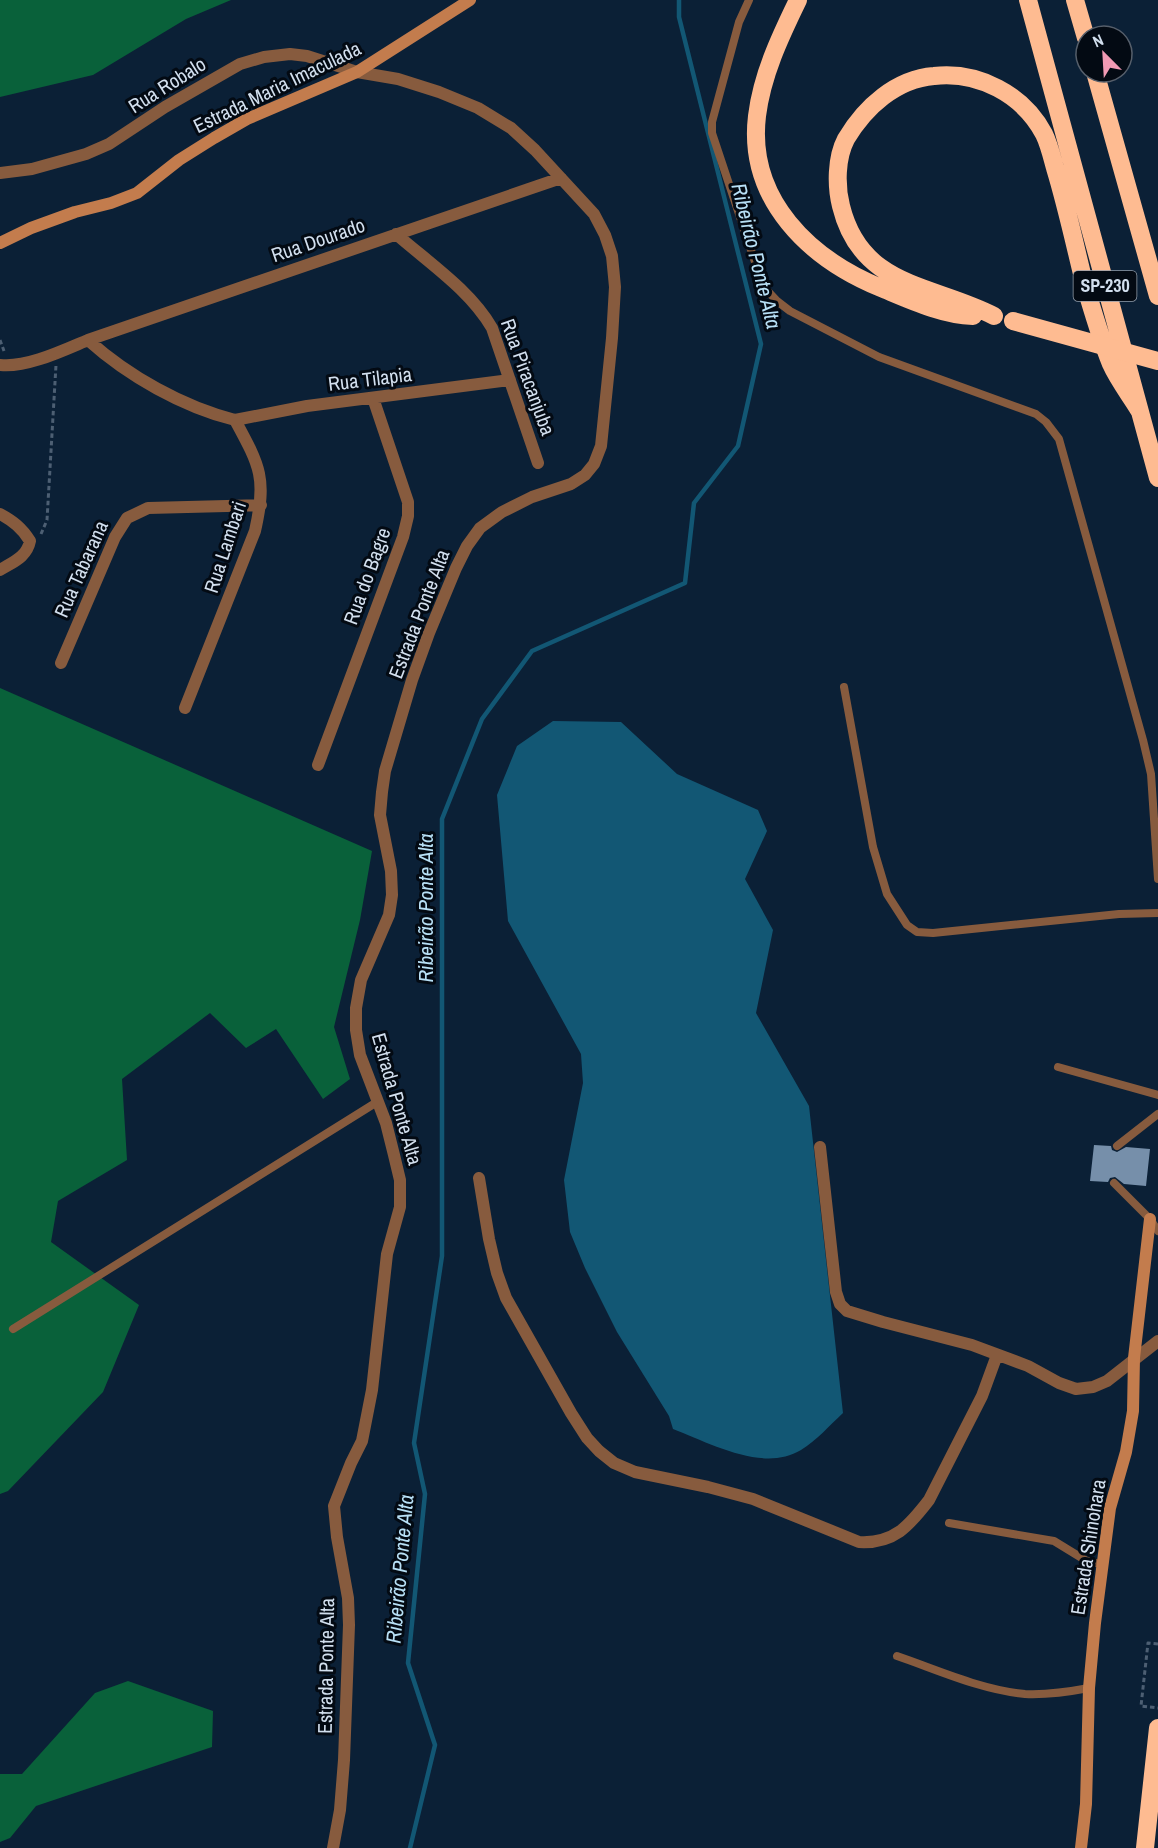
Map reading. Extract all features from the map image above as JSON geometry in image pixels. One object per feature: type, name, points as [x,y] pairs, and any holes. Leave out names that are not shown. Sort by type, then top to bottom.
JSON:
[{"type":"highway","points":[[798,0],[772,59],[760,95],[757,144],[763,178],[778,209],[806,242],[841,269],[860,280],[939,310],[968,315],[994,316],[1158,361]]},
{"type":"highway","name":"SP-230","points":[[1028,0],[1158,478]]},
{"type":"highway","points":[[1078,0],[1089,24]]},
{"type":"highway","points":[[1078,0],[1083,24]]},
{"type":"highway","points":[[994,316],[977,307],[888,274],[866,256],[846,224],[839,197],[839,171],[843,145],[852,130],[878,100],[908,82],[927,76],[949,74],[988,83],[1019,103],[1035,120],[1045,135],[1058,176],[1084,279],[1112,365],[1139,410]]},
{"type":"highway","name":"SP-230","points":[[1098,84],[1158,296]]},
{"type":"highway","points":[[1110,84],[1158,248]]},
{"type":"highway","points":[[1145,1848],[1158,1728]]},
{"type":"street","name":"Estrada Maria Imaculada","points":[[0,243],[31,228],[137,193],[179,160],[247,119],[357,72],[470,0]]},
{"type":"street","name":"Rua Robalo","points":[[0,173],[32,169],[86,154],[109,144],[212,79],[240,64],[264,57],[290,54],[307,56],[357,72],[398,80],[439,92],[478,108],[511,128],[594,214],[605,235],[612,256],[615,287],[601,446]]},
{"type":"street","name":"Rua Dourado","points":[[0,364],[27,361],[57,353],[88,340],[561,178]]},
{"type":"street","name":"Rua Piracanjuba","points":[[396,234],[479,308],[492,328],[538,463]]},
{"type":"street","points":[[88,340],[122,367],[159,388],[205,412],[235,420]]},
{"type":"street","name":"Rua Tilapia","points":[[235,420],[287,409],[510,380]]},
{"type":"street","name":"Rua do Bagre","points":[[318,765],[403,537],[408,516],[408,502],[404,486],[373,398]]},
{"type":"street","name":"Rua Lambari","points":[[185,708],[243,564],[255,531],[261,505],[261,479],[250,448],[235,420]]},
{"type":"street","name":"Estrada Ponte Alta","points":[[333,1848],[340,1810],[344,1760],[349,1625],[348,1598],[337,1538],[334,1506],[362,1441],[372,1390],[387,1254],[400,1207],[400,1180],[386,1123],[360,1054],[356,1030],[356,1008],[362,980],[389,915],[392,895],[391,871],[380,815],[386,771],[416,670],[456,568],[467,546],[480,528],[502,512],[532,497],[571,484],[585,475],[594,464],[601,446]]},
{"type":"street","name":"Rua Tabarana","points":[[61,663],[115,537],[127,518],[148,508],[261,505]]},
{"type":"street","points":[[0,514],[13,521],[26,536],[28,550],[20,558],[0,570]]},
{"type":"street","points":[[820,1147],[836,1292],[840,1304],[847,1311],[972,1345],[1028,1366],[1059,1383],[1076,1389],[1094,1387],[1107,1381],[1158,1341]]},
{"type":"street","points":[[479,1178],[496,1273],[524,1333],[587,1438],[614,1463],[635,1472],[753,1499],[859,1542],[877,1543],[904,1528],[929,1500],[982,1396],[997,1355]]},
{"type":"street","name":"Estrada Shinohara","points":[[1081,1848],[1088,1763],[1089,1688],[1095,1623],[1110,1508],[1126,1452],[1133,1411],[1134,1358],[1150,1219]]},
{"type":"lane","points":[[749,0],[739,22],[712,122],[712,133],[763,286],[790,311],[879,357],[1036,414],[1046,422],[1059,439],[1149,763],[1158,879]]},
{"type":"lane","points":[[844,687],[873,847],[887,894],[907,925],[917,932],[933,933],[1119,914],[1158,913]]},
{"type":"lane","points":[[1058,1067],[1158,1095]]},
{"type":"lane","points":[[13,1329],[377,1102]]},
{"type":"lane","points":[[1117,1146],[1158,1114]]},
{"type":"lane","points":[[1114,1183],[1150,1219],[1158,1231]]},
{"type":"lane","points":[[949,1523],[1054,1541],[1084,1560],[1103,1565]]},
{"type":"lane","points":[[897,1656],[999,1690],[1026,1694],[1054,1694],[1089,1688]]},
{"type":"path","points":[[26,536],[38,538],[47,520],[57,353]]},
{"type":"path","points":[[1158,1644],[1148,1643],[1141,1706],[1158,1708]]},
{"type":"green space","points":[[0,0],[231,0],[186,19],[93,75],[0,97]]},
{"type":"green space","points":[[0,688],[372,851],[360,920],[334,1027],[350,1079],[323,1099],[276,1029],[246,1048],[210,1013],[122,1079],[127,1160],[58,1201],[51,1242],[139,1305],[103,1392],[8,1491],[0,1494]]},
{"type":"green space","points":[[128,1681],[213,1711],[212,1747],[36,1806],[10,1838],[0,1842],[0,1774],[22,1774],[95,1693]]},
{"type":"water","points":[[553,721],[621,722],[677,774],[758,810],[767,831],[745,879],[773,930],[756,1013],[809,1106],[843,1413],[807,1446],[786,1456],[770,1458],[737,1453],[673,1429],[669,1416],[617,1332],[570,1232],[564,1180],[583,1083],[581,1054],[508,921],[497,795],[517,746]]},
{"type":"building","points":[[1094,1145],[1111,1146],[1112,1150],[1117,1152],[1126,1147],[1150,1149],[1146,1186],[1124,1184],[1115,1177],[1110,1178],[1108,1182],[1090,1181]]},
{"type":"waterway","name":"Ribeirão Ponte Alta","points":[[410,1848],[435,1745],[408,1663],[425,1494],[414,1443],[442,1256],[442,819],[482,719],[532,651],[685,583],[694,503],[738,446],[761,344],[679,17],[679,0]]}]
